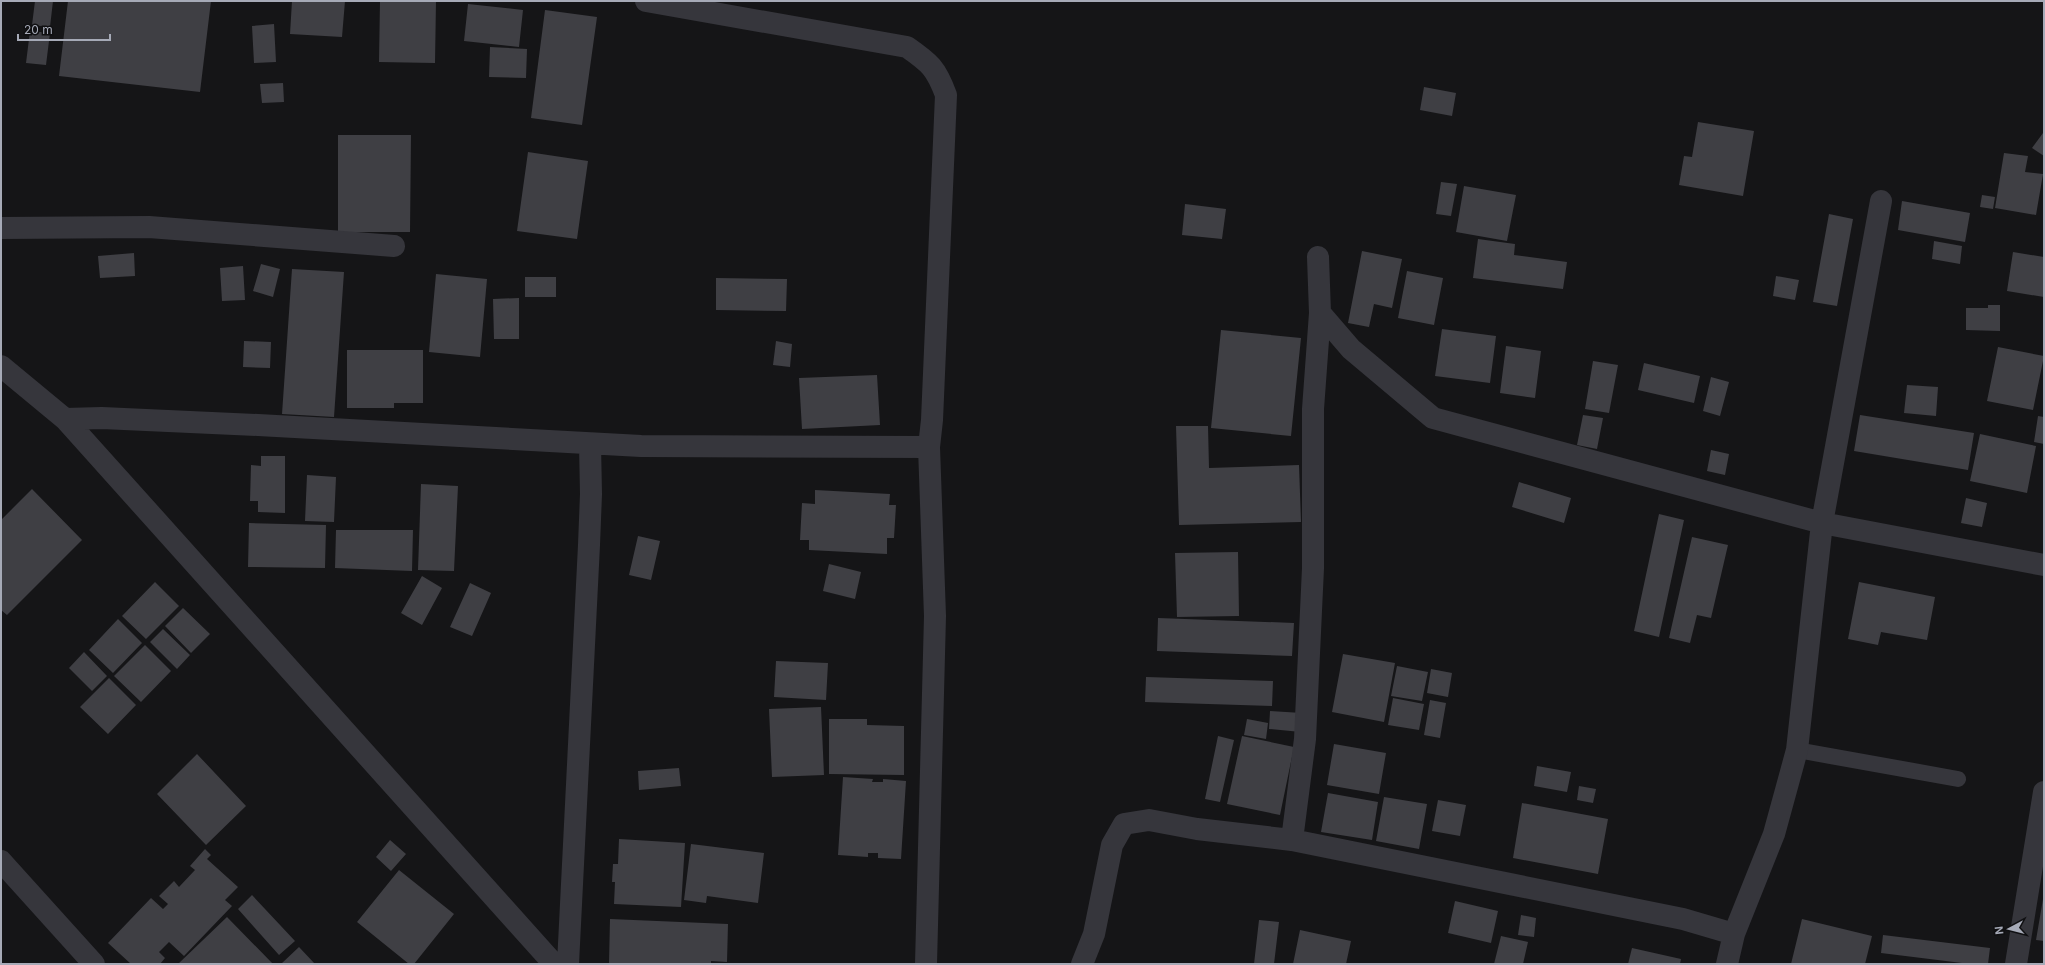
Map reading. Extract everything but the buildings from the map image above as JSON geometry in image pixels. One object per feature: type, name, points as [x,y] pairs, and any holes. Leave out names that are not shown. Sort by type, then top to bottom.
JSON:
[{"type":"street","points":[[646,1],[907,47],[930,64],[938,76],[946,95],[932,412],[929,448],[935,616],[926,964]]},
{"type":"street","points":[[1727,964],[1734,934],[1774,834],[1797,750],[1822,523],[1881,201]]},
{"type":"street","points":[[1,228],[149,227],[394,246]]},
{"type":"street","points":[[1292,840],[1305,739],[1313,568],[1313,409],[1320,313],[1318,257]]},
{"type":"street","points":[[1320,313],[1351,349],[1433,418],[1822,523],[2044,565]]},
{"type":"street","points":[[1,366],[65,419],[554,964]]},
{"type":"street","points":[[65,419],[102,418],[251,424],[590,444],[746,448],[929,448]]},
{"type":"street","points":[[568,964],[589,545],[591,494],[590,444]]},
{"type":"street","points":[[2016,964],[2044,792]]},
{"type":"street","points":[[1082,964],[1094,934],[1112,845],[1124,824],[1149,820],[1197,829],[1292,840],[1683,919],[1734,934]]},
{"type":"street","points":[[1,861],[94,964]]},
{"type":"lane","points":[[1797,750],[1958,779]]}]
